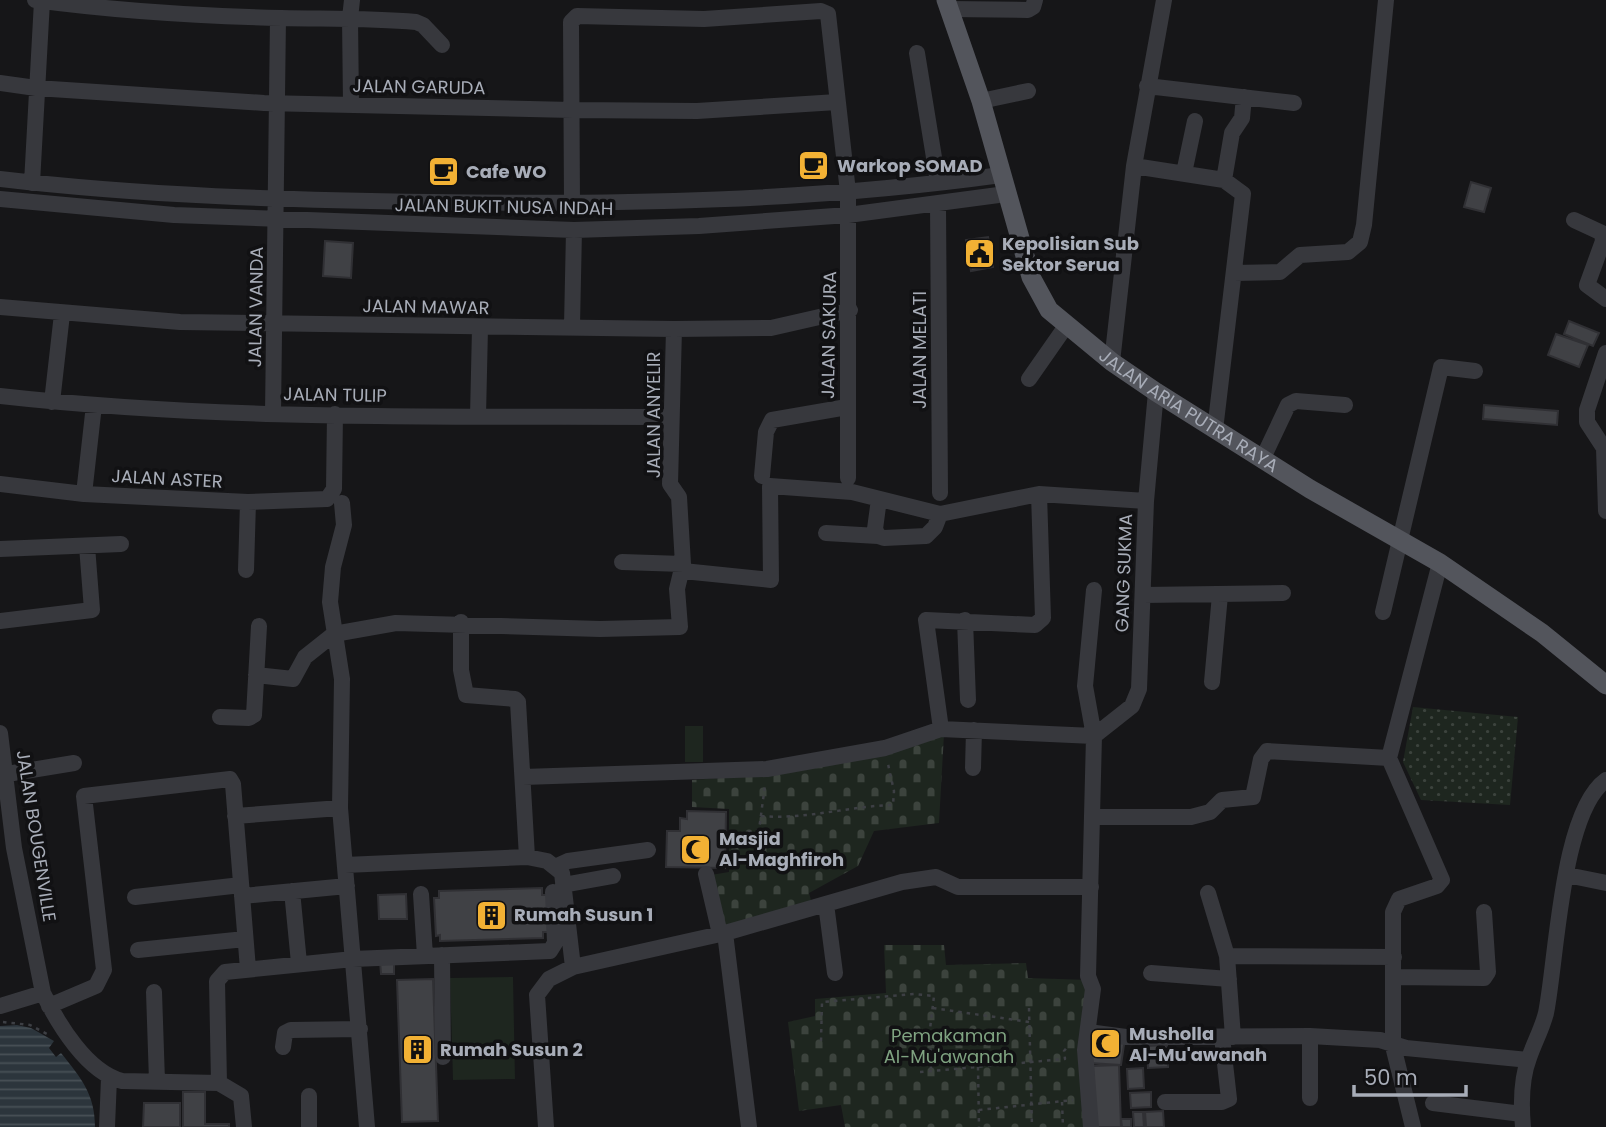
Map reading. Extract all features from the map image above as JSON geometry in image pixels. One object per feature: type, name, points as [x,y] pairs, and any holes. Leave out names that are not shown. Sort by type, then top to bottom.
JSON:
[{"type":"main road","name":"JALAN ARIA PUTRA RAYA","points":[[948,5],[981,101],[1031,277],[1049,310],[1112,362],[1156,392],[1262,460],[1440,564],[1542,633],[1606,685]]},
{"type":"street","points":[[351,105],[352,0]]},
{"type":"street","points":[[948,5],[1028,10],[1035,0]]},
{"type":"street","points":[[1112,362],[1134,166],[1164,0]]},
{"type":"street","points":[[1234,273],[1280,272],[1300,255],[1348,252],[1360,242],[1364,225],[1386,0]]},
{"type":"street","points":[[32,183],[36,89],[44,1],[123,10],[416,22],[423,25],[442,45]]},
{"type":"street","name":"JALAN SAKURA","points":[[572,110],[573,19],[581,15],[704,19],[821,10],[828,14],[848,192],[848,478]]},
{"type":"street","name":"JALAN VANDA","points":[[273,414],[278,18]]},
{"type":"street","points":[[917,53],[938,182]]},
{"type":"street","name":"JALAN GARUDA","points":[[0,83],[36,89],[351,105],[697,111],[837,102]]},
{"type":"street","points":[[1147,86],[1294,103]]},
{"type":"street","points":[[981,101],[1028,91]]},
{"type":"street","points":[[1224,180],[1232,133],[1242,118],[1244,97]]},
{"type":"street","points":[[572,110],[572,204]]},
{"type":"street","points":[[1184,173],[1195,121]]},
{"type":"street","points":[[1134,166],[1224,180],[1242,190],[1244,196],[1215,430]]},
{"type":"street","name":"JALAN BUKIT NUSA INDAH","points":[[0,180],[174,197],[572,204],[711,202],[848,192],[1001,175]]},
{"type":"street","name":"JALAN BUKIT NUSA INDAH","points":[[0,199],[161,214],[573,230],[699,226],[848,215],[1006,194]]},
{"type":"street","name":"JALAN MELATI","points":[[938,205],[940,494]]},
{"type":"street","points":[[1574,220],[1602,233],[1603,241],[1587,285],[1606,299]]},
{"type":"street","points":[[572,326],[573,230]]},
{"type":"street","name":"JALAN MAWAR","points":[[0,307],[62,314],[275,324],[674,329],[771,328],[850,310]]},
{"type":"street","points":[[52,402],[62,314]]},
{"type":"street","points":[[1029,379],[1066,326]]},
{"type":"street","points":[[478,416],[480,328]]},
{"type":"street","name":"JALAN ANYELIR","points":[[461,622],[600,629],[677,628],[681,624],[677,589],[683,568],[679,497],[670,484],[674,329]]},
{"type":"street","points":[[1605,507],[1604,448],[1587,422],[1587,411],[1606,352]]},
{"type":"street","points":[[1383,612],[1441,368],[1475,371]]},
{"type":"street","name":"GANG SUKMA","points":[[1094,736],[1136,699],[1146,501],[1156,392]]},
{"type":"street","name":"JALAN TULIP","points":[[0,396],[94,405],[273,414],[670,417]]},
{"type":"street","points":[[1262,460],[1288,405],[1296,401],[1345,405]]},
{"type":"street","points":[[84,494],[94,405]]},
{"type":"street","points":[[762,476],[766,432],[772,420],[847,407]]},
{"type":"street","points":[[335,414],[337,499],[344,525],[333,567],[330,602],[342,679],[340,808],[367,1127]]},
{"type":"street","name":"JALAN ASTER","points":[[0,484],[84,494],[248,502],[337,499]]},
{"type":"street","points":[[622,562],[771,580],[770,486],[852,492],[940,514],[1039,494],[1146,501]]},
{"type":"street","points":[[941,729],[925,623],[928,618],[1035,625],[1043,618],[1039,494]]},
{"type":"street","points":[[878,536],[876,529],[879,499]]},
{"type":"street","points":[[246,570],[248,502]]},
{"type":"street","points":[[826,533],[914,539],[926,536],[935,527],[940,514]]},
{"type":"street","points":[[0,549],[121,544]]},
{"type":"street","points":[[0,621],[92,610],[87,546]]},
{"type":"street","points":[[1413,1127],[1393,1046],[1393,905],[1399,899],[1437,886],[1442,880],[1389,758],[1440,564]]},
{"type":"street","points":[[1091,1127],[1086,1050],[1093,989],[1088,976],[1094,736],[1085,686],[1094,590]]},
{"type":"street","points":[[1143,595],[1283,593]]},
{"type":"street","points":[[1212,682],[1220,594]]},
{"type":"street","points":[[965,621],[968,700]]},
{"type":"street","points":[[256,675],[295,678],[305,657],[334,634],[396,623],[461,622],[464,692],[470,696],[515,699],[518,702],[527,857]]},
{"type":"street","points":[[220,717],[252,717],[259,625]]},
{"type":"street","points":[[523,777],[767,769],[885,748],[941,729],[1094,736]]},
{"type":"street","points":[[973,768],[974,730]]},
{"type":"street","name":"JALAN BOUGENVILLE","points":[[0,733],[14,848],[45,995]]},
{"type":"street","points":[[1092,817],[1191,817],[1210,812],[1222,800],[1253,797],[1261,759],[1266,751],[1389,758]]},
{"type":"street","points":[[7,774],[74,763]]},
{"type":"street","points":[[0,1006],[96,986],[104,970],[83,796],[230,779],[248,970]]},
{"type":"street","points":[[1433,1103],[1522,1121],[1528,1060],[1545,1016],[1567,875],[1580,816],[1596,787],[1606,780]]},
{"type":"street","points":[[235,816],[340,808]]},
{"type":"street","points":[[557,866],[568,861],[648,850]]},
{"type":"street","points":[[345,865],[527,857],[547,860],[557,866]]},
{"type":"street","points":[[219,1083],[217,981],[225,972],[353,959],[550,951],[555,943],[557,866]]},
{"type":"street","points":[[706,874],[722,934],[749,1127]]},
{"type":"street","points":[[1567,875],[1606,883]]},
{"type":"street","points":[[558,888],[613,876]]},
{"type":"street","points":[[546,1127],[537,995],[549,979],[573,967],[722,934],[902,882],[936,877],[958,887],[1091,887]]},
{"type":"street","points":[[135,897],[241,890],[292,891],[347,886]]},
{"type":"street","points":[[558,888],[573,967]]},
{"type":"street","points":[[292,891],[299,964]]},
{"type":"street","points":[[1165,1102],[1222,1102],[1229,1099],[1227,956],[1208,893]]},
{"type":"street","points":[[421,894],[425,956]]},
{"type":"street","points":[[826,904],[835,973]]},
{"type":"street","points":[[1394,977],[1484,978],[1488,972],[1485,912]]},
{"type":"street","points":[[138,950],[246,939]]},
{"type":"street","points":[[442,955],[443,1057]]},
{"type":"street","points":[[1227,956],[1394,957]]},
{"type":"street","points":[[1151,973],[1229,979]]},
{"type":"street","points":[[154,992],[158,1081]]},
{"type":"street","points":[[45,995],[64,1040],[109,1078],[122,1082],[219,1083],[241,1096],[244,1127]]},
{"type":"street","points":[[283,1047],[285,1033],[290,1030],[359,1028]]},
{"type":"street","points":[[1088,1032],[1126,1037],[1310,1036],[1380,1040],[1393,1046],[1528,1060]]},
{"type":"street","points":[[1310,1036],[1310,1098]]},
{"type":"street","points":[[107,1127],[109,1078]]},
{"type":"street","points":[[309,1096],[309,1127]]},
{"type":"path","points":[[761,816],[780,818],[869,805],[893,805],[894,791],[885,748]]},
{"type":"path","points":[[731,835],[759,830],[767,769]]},
{"type":"path","points":[[821,1041],[822,1002],[914,994],[934,996],[930,1029],[931,1071]]},
{"type":"path","points":[[933,1008],[1029,1022]]},
{"type":"path","points":[[1028,1009],[1032,1127]]},
{"type":"path","points":[[0,1023],[30,1025],[64,1040]]},
{"type":"path","points":[[920,1072],[1065,1059],[1064,1051],[1070,1044],[1080,1044],[1086,1050]]},
{"type":"path","points":[[978,1067],[979,1127]]},
{"type":"path","points":[[979,1110],[1083,1099]]},
{"type":"path","points":[[1061,1101],[1063,1127]]},
{"type":"green space","points":[[1413,707],[1518,717],[1510,805],[1421,800],[1403,762]]},
{"type":"green space","points":[[685,726],[703,726],[703,762],[685,762]]},
{"type":"green space","points":[[944,734],[939,823],[874,831],[858,866],[809,893],[812,904],[724,928],[711,875],[729,872],[729,809],[692,807],[692,780],[762,775]]},
{"type":"green space","name":"Pemakaman Al-Mu'awanah","points":[[884,945],[944,945],[946,965],[1026,963],[1028,978],[1088,980],[1088,1127],[845,1127],[841,1105],[799,1111],[788,1022],[815,1016],[815,999],[886,993]]},
{"type":"green space","points":[[513,977],[515,1079],[453,1080],[450,978]]},
{"type":"shaded area","points":[[0,1026],[31,1028],[54,1041],[49,1048],[56,1057],[61,1053],[86,1087],[95,1127],[0,1127]]},
{"type":"building","points":[[1471,182],[1491,188],[1484,212],[1464,207]]},
{"type":"building","name":"Kepolisian Sub Sektor Serua","points":[[988,237],[993,267],[971,271],[966,240]]},
{"type":"building","points":[[325,241],[353,243],[351,278],[323,276]]},
{"type":"building","points":[[1569,321],[1599,333],[1593,346],[1564,334]]},
{"type":"building","points":[[1556,334],[1588,345],[1579,367],[1548,355]]},
{"type":"building","points":[[1484,405],[1558,411],[1557,425],[1483,419]]},
{"type":"building","name":"Masjid Al-Maghfiroh","points":[[687,811],[726,812],[725,868],[666,867],[667,831],[680,831],[680,818],[687,819]]},
{"type":"building","name":"Rumah Susun 1","points":[[542,888],[542,895],[547,895],[548,932],[543,932],[543,938],[440,941],[440,935],[436,936],[434,898],[439,898],[439,891]]},
{"type":"building","points":[[406,894],[407,919],[379,919],[378,895]]},
{"type":"building","points":[[394,960],[394,974],[381,974],[380,961]]},
{"type":"building","name":"Rumah Susun 2","points":[[433,979],[438,1121],[402,1122],[397,980]]},
{"type":"building","name":"Musholla Al-Mu'awanah","points":[[1090,1033],[1125,1038],[1121,1065],[1089,1063]]},
{"type":"building","points":[[1167,1045],[1168,1067],[1148,1068],[1147,1046]]},
{"type":"building","points":[[1119,1065],[1121,1127],[1095,1127],[1093,1066]]},
{"type":"building","points":[[1143,1068],[1144,1088],[1128,1089],[1127,1069]]},
{"type":"building","points":[[183,1092],[205,1092],[205,1124],[229,1124],[229,1127],[183,1127]]},
{"type":"building","points":[[1151,1092],[1151,1107],[1131,1108],[1130,1093]]},
{"type":"building","points":[[144,1103],[180,1103],[180,1127],[143,1127]]},
{"type":"building","points":[[1163,1111],[1164,1127],[1146,1127],[1145,1112]]},
{"type":"building","points":[[1133,1112],[1143,1112],[1144,1127],[1134,1127]]},
{"type":"building","points":[[1121,1119],[1131,1119],[1131,1127],[1122,1127]]},
{"type":"place","name":"Warkop SOMAD","points":[[814,166]]},
{"type":"place","name":"Cafe WO","points":[[443,172]]},
{"type":"place","name":"Kepolisian Sub Sektor Serua","points":[[979,254]]},
{"type":"place","name":"Masjid Al-Maghfiroh","points":[[696,849]]},
{"type":"place","name":"Rumah Susun 1","points":[[491,915]]},
{"type":"place","name":"Musholla Al-Mu'awanah","points":[[1106,1044]]},
{"type":"place","name":"Rumah Susun 2","points":[[417,1050]]}]
